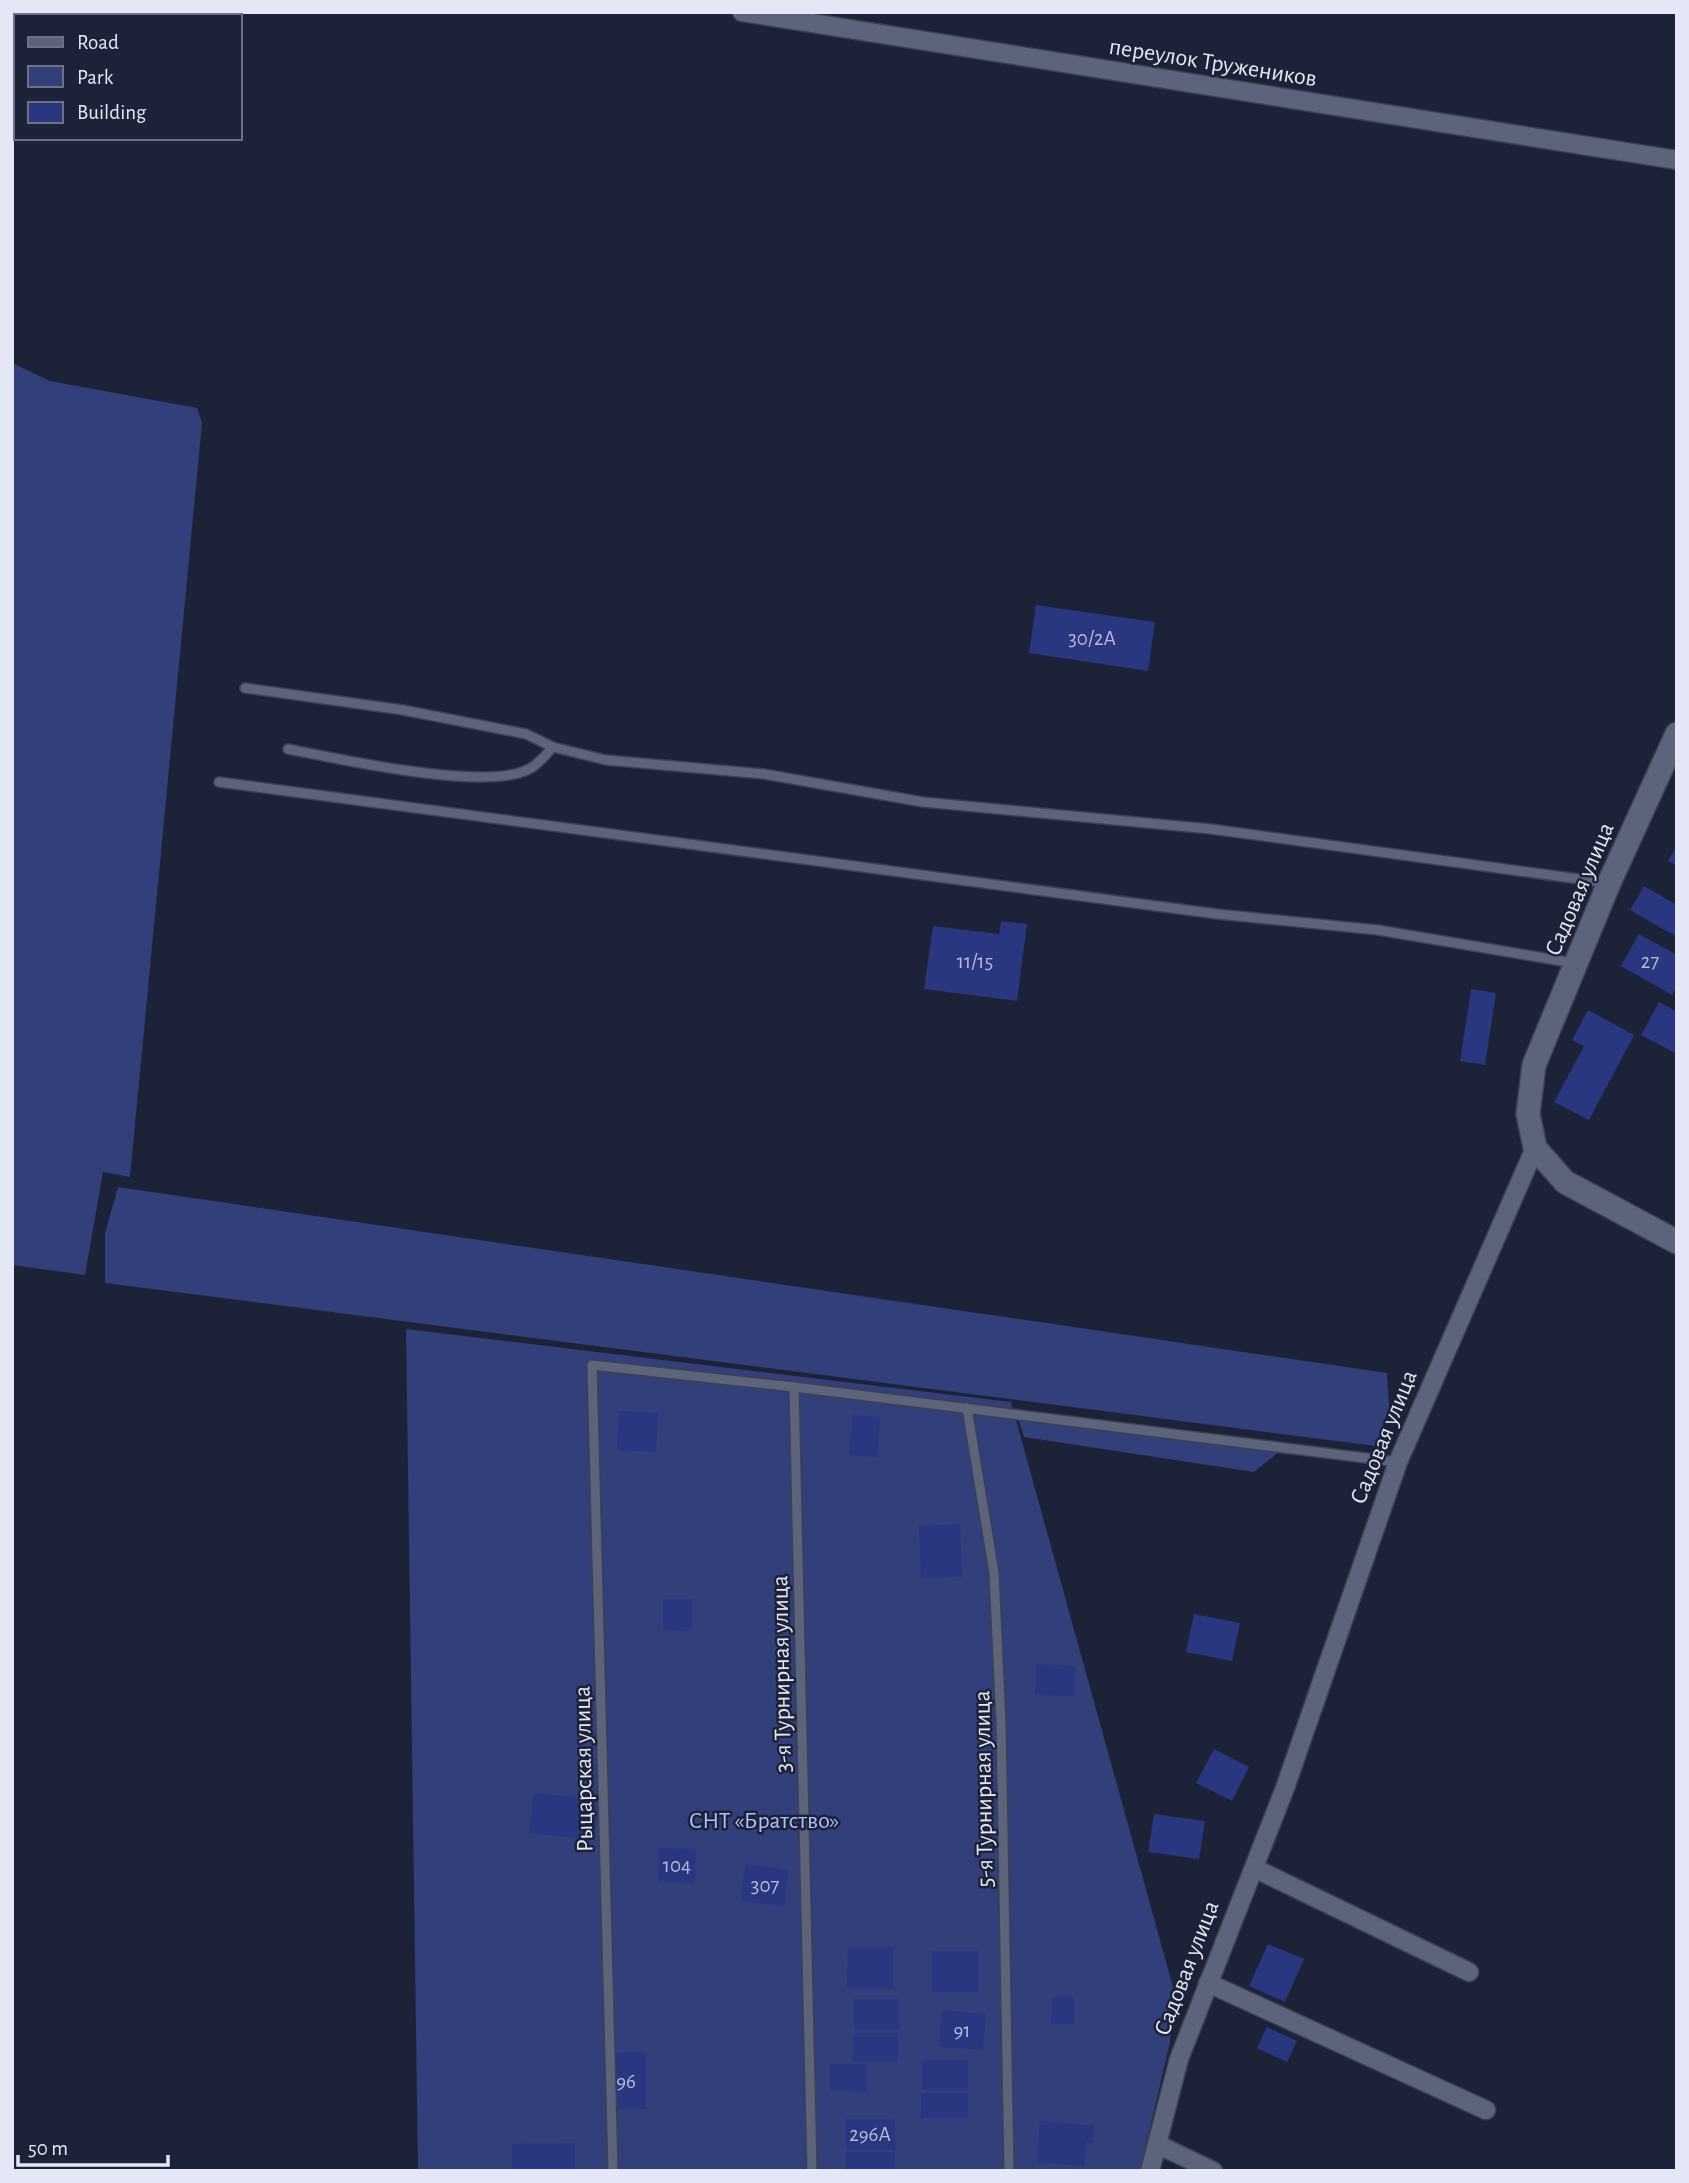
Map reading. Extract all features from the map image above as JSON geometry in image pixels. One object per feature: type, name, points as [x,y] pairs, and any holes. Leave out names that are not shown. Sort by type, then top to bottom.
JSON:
[{"type":"street","name":"переулок Тружеников","points":[[742,12],[1677,160]]},
{"type":"street","name":"Садовая улица","points":[[1150,2171],[1179,2059],[1285,1787],[1398,1462],[1535,1148],[1528,1114],[1534,1065],[1609,883],[1677,734]]},
{"type":"street","points":[[1535,1148],[1565,1182],[1677,1242]]},
{"type":"street","points":[[1254,1868],[1469,1972]]},
{"type":"street","points":[[1208,1983],[1486,2110]]},
{"type":"street","points":[[1157,2144],[1213,2171]]},
{"type":"lane","points":[[246,688],[403,710],[526,734],[553,747],[606,760],[764,774],[923,802],[1211,829],[1609,883]]},
{"type":"lane","points":[[288,749],[406,771],[495,778],[529,769],[553,747]]},
{"type":"lane","points":[[219,782],[1217,914],[1378,930],[1576,963]]},
{"type":"lane","name":"Рыцарская улица","points":[[613,2171],[592,1365],[794,1387]]},
{"type":"lane","points":[[794,1387],[1398,1462]]},
{"type":"lane","name":"3-я Турнирная улица","points":[[794,1387],[812,2171]]},
{"type":"lane","name":"5-я Турнирная улица","points":[[967,1408],[994,1573],[1001,1723],[1009,2171]]},
{"type":"green space","points":[[12,12],[32,12],[14,14],[12,152]]},
{"type":"green space","points":[[12,363],[50,381],[197,408],[202,423],[130,1177],[103,1172],[85,1275],[12,1265]]},
{"type":"green space","points":[[118,1187],[1387,1373],[1389,1407],[1376,1446],[105,1283],[105,1233]]},
{"type":"green space","name":"СНТ «Братство»","points":[[406,1329],[1011,1402],[1173,1987],[1170,2042],[1140,2171],[418,2171]]},
{"type":"green space","points":[[1018,1418],[1279,1452],[1254,1472],[1024,1437]]},
{"type":"building","points":[[1036,605],[1155,622],[1148,671],[1029,653]]},
{"type":"building","points":[[1677,845],[1677,865],[1668,861]]},
{"type":"building","points":[[1644,886],[1677,905],[1677,937],[1630,910]]},
{"type":"building","points":[[1001,921],[1027,924],[1017,1001],[924,989],[933,926],[999,934]]},
{"type":"building","points":[[1639,934],[1677,955],[1677,986],[1672,995],[1621,966]]},
{"type":"building","points":[[1471,989],[1496,993],[1485,1065],[1460,1061]]},
{"type":"building","points":[[1659,1002],[1677,1012],[1677,1054],[1641,1035]]},
{"type":"building","points":[[1588,1010],[1634,1035],[1589,1120],[1554,1102],[1584,1046],[1572,1040]]},
{"type":"building","points":[[619,1411],[658,1413],[656,1452],[617,1450]]},
{"type":"building","points":[[853,1415],[880,1417],[877,1457],[849,1455]]},
{"type":"building","points":[[960,1524],[962,1577],[921,1578],[919,1526]]},
{"type":"building","points":[[663,1599],[692,1599],[691,1631],[663,1630]]},
{"type":"building","points":[[1194,1614],[1240,1623],[1232,1661],[1186,1652]]},
{"type":"building","points":[[1036,1664],[1075,1666],[1074,1696],[1035,1695]]},
{"type":"building","points":[[1214,1749],[1249,1767],[1232,1801],[1196,1783]]},
{"type":"building","points":[[534,1793],[599,1800],[594,1840],[529,1833]]},
{"type":"building","points":[[1154,1814],[1205,1821],[1199,1859],[1148,1852]]},
{"type":"building","points":[[659,1848],[696,1849],[695,1883],[658,1882]]},
{"type":"building","points":[[745,1864],[788,1870],[784,1906],[741,1901]]},
{"type":"building","points":[[1268,1944],[1304,1959],[1285,2002],[1249,1986]]},
{"type":"building","points":[[848,1947],[893,1947],[893,1989],[847,1989]]},
{"type":"building","points":[[932,1951],[978,1951],[978,1992],[932,1992]]},
{"type":"building","points":[[1052,1997],[1074,1997],[1074,2024],[1051,2024]]},
{"type":"building","points":[[854,1999],[899,1999],[899,2030],[854,2030]]},
{"type":"building","points":[[942,2010],[986,2014],[983,2050],[939,2047]]},
{"type":"building","points":[[1267,2027],[1297,2041],[1287,2062],[1257,2048]]},
{"type":"building","points":[[854,2033],[898,2033],[898,2062],[853,2062]]},
{"type":"building","points":[[646,2052],[646,2109],[607,2109],[607,2053]]},
{"type":"building","points":[[922,2060],[968,2060],[968,2090],[922,2090]]},
{"type":"building","points":[[830,2064],[867,2064],[867,2091],[830,2090]]},
{"type":"building","points":[[921,2093],[968,2093],[968,2118],[921,2118]]},
{"type":"building","points":[[846,2119],[895,2119],[895,2150],[846,2150]]},
{"type":"building","points":[[1040,2121],[1094,2126],[1093,2143],[1086,2142],[1084,2166],[1037,2162]]},
{"type":"building","points":[[575,2143],[575,2171],[512,2171],[512,2144]]},
{"type":"building","points":[[846,2152],[895,2152],[894,2171],[846,2171]]}]
